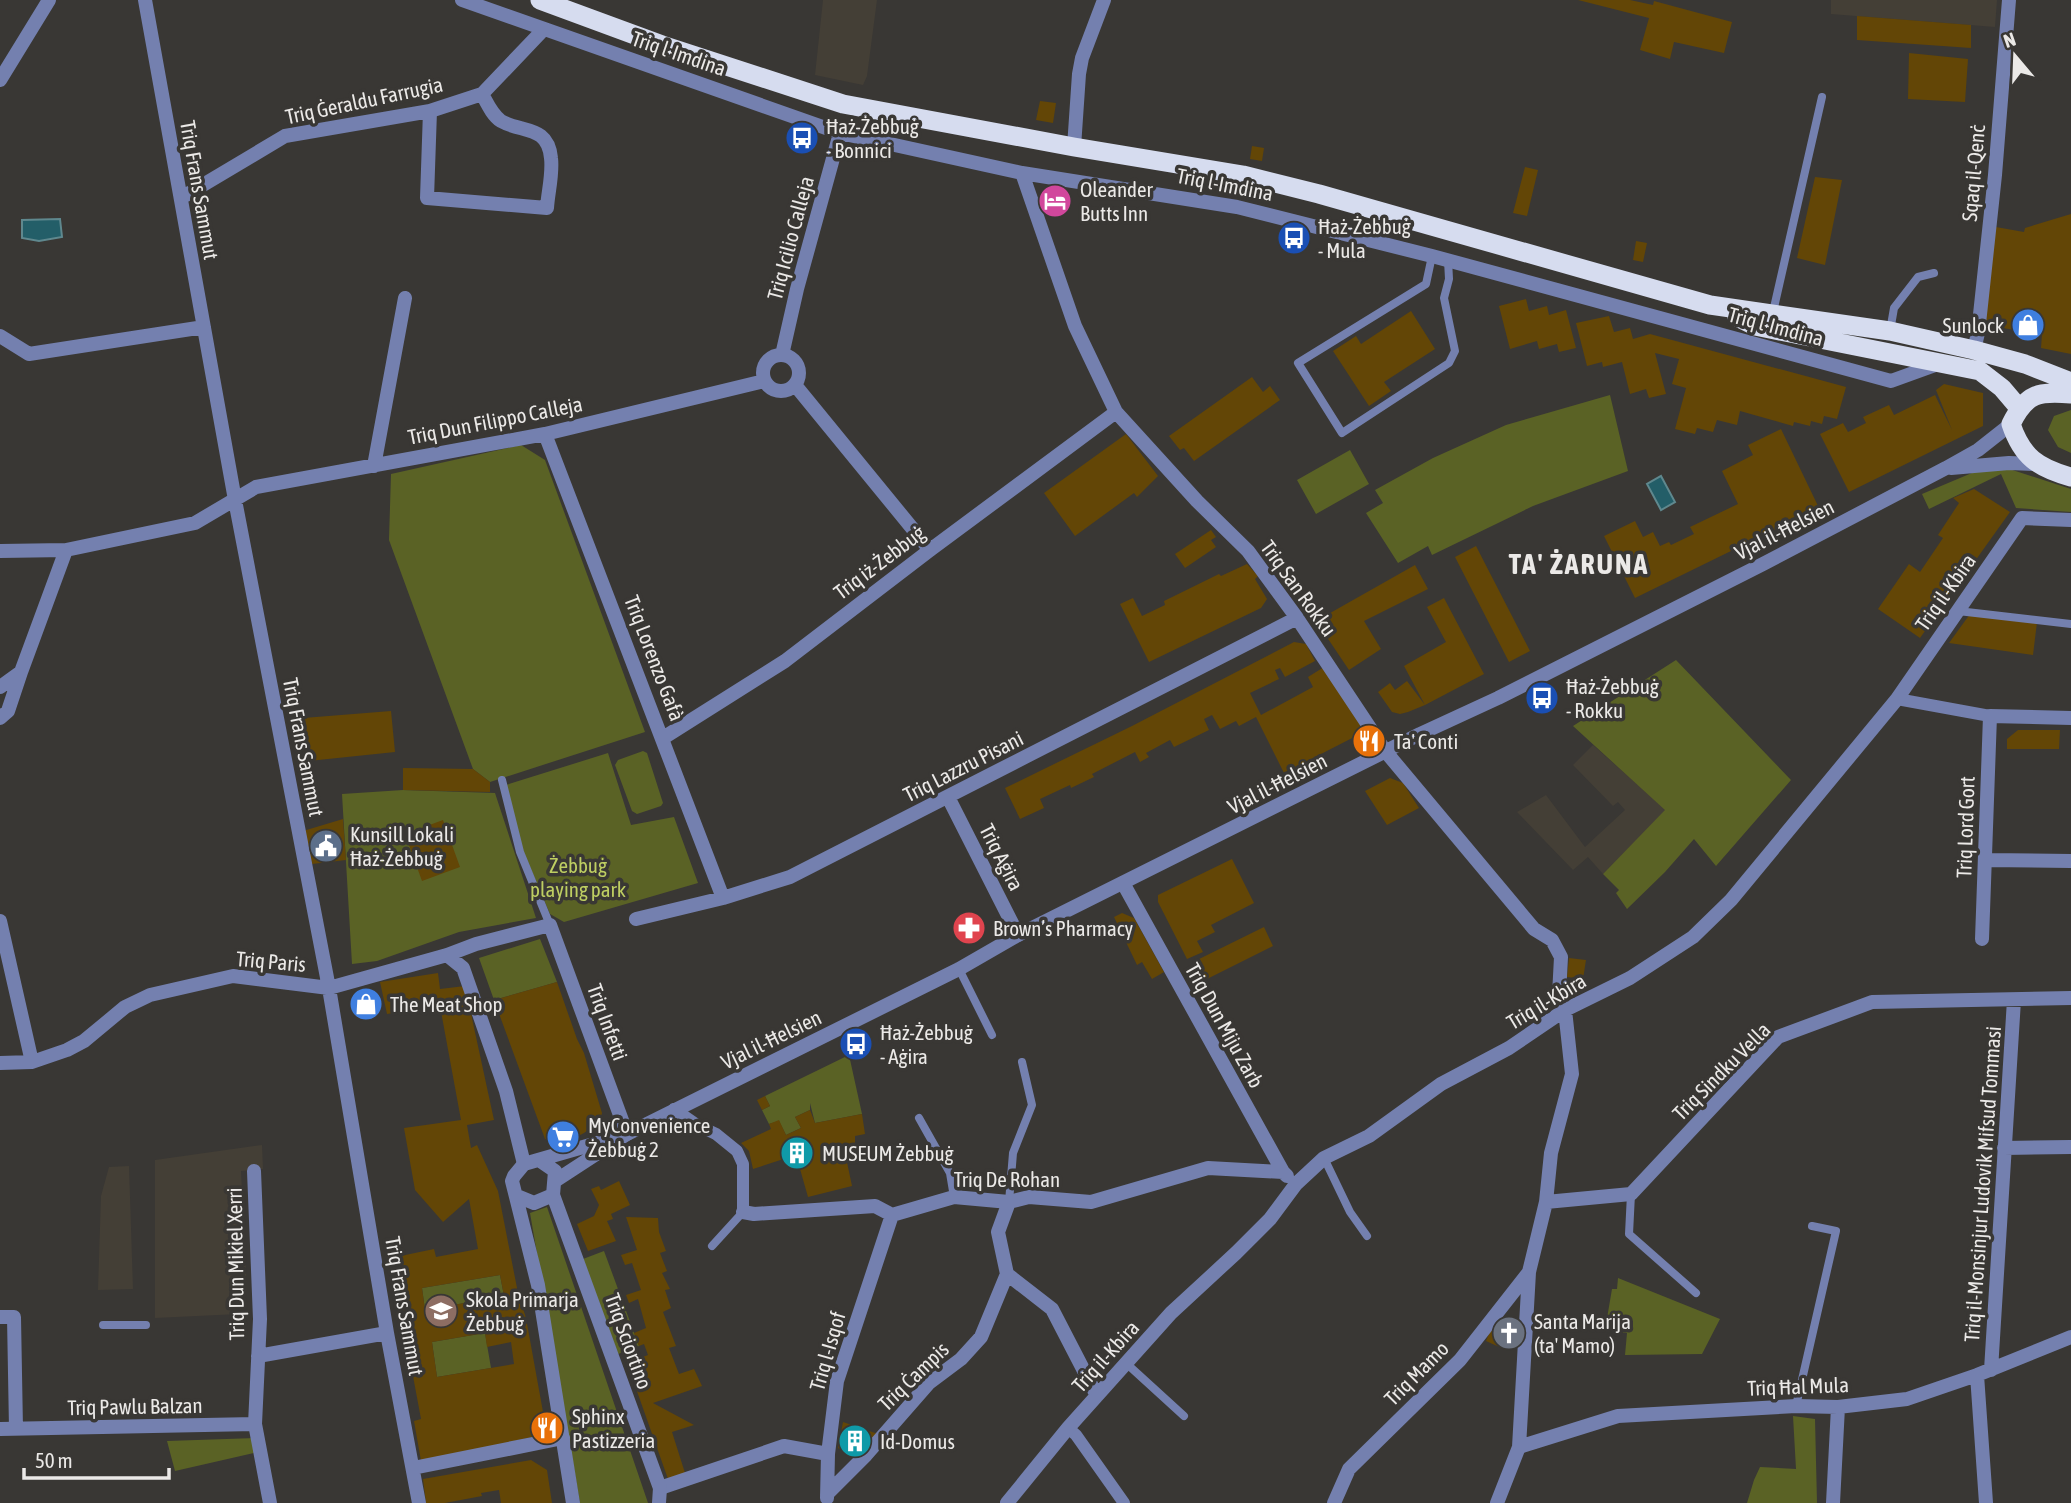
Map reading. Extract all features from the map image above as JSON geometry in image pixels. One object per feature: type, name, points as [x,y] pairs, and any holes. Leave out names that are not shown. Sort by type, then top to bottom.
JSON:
[{"type":"highway","name":"Triq l-Imdina","points":[[540,0],[662,45],[843,104],[1243,175],[1710,305],[1890,331],[2025,364],[2071,382]]},
{"type":"highway","name":"Triq l-Imdina","points":[[1710,305],[1755,326],[1980,371],[2002,388],[2015,416],[2016,440],[2023,451],[2037,464],[2071,477]]},
{"type":"highway","name":"Triq l-Imdina","points":[[1974,350],[2039,383],[2050,392],[2071,394]]},
{"type":"highway","points":[[2015,416],[2038,395],[2050,392]]},
{"type":"street","points":[[0,80],[49,0]]},
{"type":"street","name":"Triq Frans Sammut","points":[[145,0],[235,500],[329,988],[387,1333],[419,1503]]},
{"type":"street","name":"Triq l-Imdina","points":[[462,0],[840,133],[1022,173],[1237,207],[1448,260],[1891,380],[1943,362]]},
{"type":"street","points":[[1074,147],[1081,66],[1104,0]]},
{"type":"street","name":"Sqaq il-Qenċ","points":[[1974,350],[1995,175],[2008,0]]},
{"type":"street","name":"Triq Ġeraldu Farrugia","points":[[181,198],[285,135],[430,111],[482,94],[544,29]]},
{"type":"street","points":[[430,111],[428,198],[547,208],[551,158],[544,139],[531,130],[499,120],[482,94]]},
{"type":"street","name":"Triq Icilio Calleja","points":[[782,355],[797,289],[840,133]]},
{"type":"street","name":"Triq San Rokku","points":[[1022,173],[1075,326],[1116,412],[1197,501],[1248,551],[1297,618],[1385,752],[1534,929],[1552,940],[1561,957],[1559,995],[1565,1010]]},
{"type":"street","points":[[373,466],[405,298]]},
{"type":"street","points":[[0,336],[29,354],[204,327]]},
{"type":"street","points":[[782,355],[793,359],[798,367],[795,385],[790,389],[771,389],[764,381],[762,374],[765,363],[770,358],[782,355]]},
{"type":"street","name":"Triq Dun Filippo Calleja","points":[[0,551],[66,550],[195,523],[256,487],[545,434],[764,381]]},
{"type":"street","points":[[795,385],[930,550]]},
{"type":"street","name":"Triq iż-Żebbuġ","points":[[663,738],[785,661],[1116,412]]},
{"type":"street","name":"Vjal il-Ħelsien","points":[[554,1188],[627,1134],[674,1109],[959,969],[1018,935],[1726,582],[1978,450],[2015,416]]},
{"type":"street","name":"Triq Lorenzo Gafà","points":[[545,434],[723,898]]},
{"type":"street","name":"Vjal il-Ħelsien","points":[[1946,468],[2010,463],[2037,464]]},
{"type":"street","name":"Triq il-Kbira","points":[[1007,1503],[1068,1428],[1171,1313],[1270,1219],[1296,1184],[1324,1158],[1369,1136],[1441,1084],[1509,1048],[1565,1010],[1630,978],[1693,937],[1731,900],[1897,699],[2022,518],[2071,520]]},
{"type":"street","points":[[0,718],[8,711],[66,550]]},
{"type":"street","name":"Triq Lazzru Pisani","points":[[636,919],[723,898],[790,877],[1297,618]]},
{"type":"street","points":[[0,687],[21,672]]},
{"type":"street","points":[[1897,699],[1990,716],[2071,718]]},
{"type":"street","name":"Triq Lord Gort","points":[[1982,939],[1990,716]]},
{"type":"street","name":"Triq Aġira","points":[[948,797],[1018,935]]},
{"type":"street","points":[[1985,860],[2071,862]]},
{"type":"street","name":"Triq Dun Miju Zarb","points":[[1123,883],[1283,1172],[1296,1184]]},
{"type":"street","points":[[0,921],[32,1062]]},
{"type":"street","name":"Triq Paris","points":[[0,1063],[32,1062],[67,1050],[84,1041],[125,1007],[150,995],[233,976],[329,988],[447,955],[475,944],[550,925]]},
{"type":"street","name":"Triq Infetti","points":[[550,925],[627,1134]]},
{"type":"street","points":[[447,955],[463,968],[506,1091],[524,1164]]},
{"type":"street","name":"Triq Sindku Vella","points":[[1631,1194],[1778,1037],[1872,1002],[2071,998]]},
{"type":"street","name":"Triq il-Monsinjur Ludovik Mifsud Tommasi","points":[[1991,1370],[2014,1000]]},
{"type":"street","name":"Triq Mamo","points":[[1497,1503],[1519,1447],[1529,1272],[1546,1202],[1551,1153],[1572,1074],[1565,1010]]},
{"type":"street","points":[[674,1109],[716,1134],[737,1151],[743,1164],[743,1212]]},
{"type":"street","name":"Vjal il-Ħelsien","points":[[539,1160],[627,1134]]},
{"type":"street","points":[[2004,1148],[2071,1147]]},
{"type":"street","points":[[539,1160],[524,1164],[512,1181],[538,1285],[573,1503]]},
{"type":"street","name":"Triq Sciortino","points":[[539,1160],[555,1171],[554,1188],[660,1488],[659,1503]]},
{"type":"street","name":"Triq De Rohan","points":[[743,1212],[754,1214],[875,1206],[892,1215],[954,1197],[1009,1202],[1029,1197],[1091,1202],[1208,1168],[1283,1172]]},
{"type":"street","name":"Triq Dun Mikiel Xerri","points":[[254,1171],[260,1320],[255,1424],[270,1503]]},
{"type":"street","points":[[517,1196],[534,1203],[554,1188]]},
{"type":"street","points":[[1546,1202],[1631,1194]]},
{"type":"street","points":[[1009,1202],[998,1232],[1007,1274],[1052,1309],[1097,1396]]},
{"type":"street","name":"Triq l-Isqof","points":[[827,1499],[828,1454],[837,1381],[892,1215]]},
{"type":"street","name":"Triq Mamo","points":[[1334,1503],[1349,1469],[1460,1360],[1529,1272]]},
{"type":"street","name":"Triq Ċampis","points":[[827,1499],[929,1383],[961,1359],[981,1337],[1007,1274]]},
{"type":"street","points":[[0,1317],[14,1317],[16,1429]]},
{"type":"street","name":"Triq Dun Mikiel Xerri","points":[[258,1356],[387,1333]]},
{"type":"street","name":"Triq Ħal Mula","points":[[1519,1447],[1618,1416],[1796,1406],[1838,1407],[1906,1399],[1991,1370],[2071,1337]]},
{"type":"street","points":[[1977,1375],[1986,1503]]},
{"type":"street","points":[[1833,1503],[1838,1407]]},
{"type":"street","name":"Triq Pawlu Balzan","points":[[0,1429],[255,1424]]},
{"type":"street","points":[[1068,1428],[1076,1435],[1124,1503]]},
{"type":"street","points":[[413,1468],[563,1438]]},
{"type":"street","points":[[660,1488],[784,1446],[828,1454]]},
{"type":"lane","points":[[1773,316],[1822,97]]},
{"type":"lane","points":[[1432,256],[1426,284],[1298,363],[1342,433],[1449,363],[1455,351],[1444,298],[1449,279],[1448,260]]},
{"type":"lane","points":[[1890,331],[1894,308],[1918,277],[1934,273]]},
{"type":"lane","points":[[1958,611],[2071,624]]},
{"type":"lane","points":[[502,780],[520,852],[550,925]]},
{"type":"lane","points":[[959,969],[992,1035]]},
{"type":"lane","points":[[1009,1202],[1013,1153],[1032,1105],[1022,1062]]},
{"type":"lane","points":[[919,1118],[950,1173],[954,1197]]},
{"type":"lane","points":[[1324,1158],[1350,1212],[1367,1236]]},
{"type":"lane","points":[[1631,1194],[1629,1234],[1696,1293]]},
{"type":"lane","points":[[712,1246],[743,1212]]},
{"type":"lane","points":[[1796,1406],[1836,1231],[1812,1226]]},
{"type":"lane","points":[[103,1325],[146,1325]]},
{"type":"lane","points":[[1127,1364],[1184,1416]]},
{"type":"shaded area","points":[[823,0],[877,0],[867,76],[863,85],[815,75]]},
{"type":"shaded area","points":[[1831,0],[1997,0],[1995,27],[1831,14]]},
{"type":"shaded area","points":[[1593,745],[1666,810],[1603,874],[1588,857],[1573,870],[1517,812],[1546,795],[1585,847],[1625,810],[1618,802],[1613,806],[1573,765]]},
{"type":"shaded area","points":[[262,1145],[263,1169],[241,1171],[247,1294],[238,1296],[239,1314],[155,1318],[155,1160]]},
{"type":"shaded area","points":[[129,1166],[133,1289],[98,1290],[101,1196],[109,1167]]},
{"type":"green space","points":[[1610,395],[1628,471],[1533,506],[1432,555],[1428,546],[1398,563],[1366,513],[1383,503],[1375,490],[1433,458],[1506,425]]},
{"type":"green space","points":[[2071,410],[2071,453],[2058,447],[2048,430],[2054,416]]},
{"type":"green space","points":[[521,445],[545,460],[645,732],[490,782],[473,769],[389,540],[391,474]]},
{"type":"green space","points":[[1350,450],[1369,484],[1316,514],[1297,480]]},
{"type":"green space","points":[[1997,465],[2071,489],[2071,512],[2016,508],[2001,474],[1929,509],[1922,494]]},
{"type":"green space","points":[[1676,660],[1791,780],[1716,866],[1694,839],[1627,909],[1616,893],[1619,890],[1603,874],[1665,810],[1573,726]]},
{"type":"green space","points":[[643,751],[647,753],[663,803],[637,814],[632,811],[615,765],[618,760]]},
{"type":"green space","name":"Żebbuġ playing park","points":[[608,753],[631,825],[674,817],[698,883],[564,922],[550,914],[522,848],[506,785]]},
{"type":"green space","points":[[403,790],[495,793],[536,918],[459,932],[377,961],[352,964],[342,794]]},
{"type":"green space","points":[[540,939],[557,982],[494,1000],[479,958]]},
{"type":"green space","points":[[849,1055],[862,1114],[815,1123],[810,1103],[810,1110],[795,1117],[801,1128],[786,1135],[779,1121],[769,1124],[762,1110],[770,1106],[765,1096]]},
{"type":"green space","points":[[547,1207],[648,1503],[580,1503],[530,1213]]},
{"type":"green space","points":[[604,1251],[639,1346],[618,1354],[583,1259]]},
{"type":"green space","points":[[500,1275],[504,1296],[425,1310],[422,1288]]},
{"type":"green space","points":[[1618,1278],[1720,1319],[1702,1354],[1625,1355],[1627,1333],[1605,1330],[1612,1289],[1617,1289]]},
{"type":"green space","points":[[485,1333],[491,1368],[437,1377],[432,1342]]},
{"type":"green space","points":[[1793,1416],[1815,1419],[1817,1503],[1747,1503],[1760,1467],[1796,1469]]},
{"type":"green space","points":[[256,1438],[258,1452],[175,1471],[167,1441]]},
{"type":"water","points":[[60,219],[62,237],[39,241],[22,238],[22,220]]},
{"type":"water","points":[[1661,476],[1675,502],[1661,510],[1647,484]]},
{"type":"building","points":[[1578,0],[1630,0],[1653,5],[1654,1],[1732,22],[1724,53],[1674,42],[1670,59],[1640,50],[1649,18]]},
{"type":"building","points":[[1857,16],[1971,25],[1971,48],[1857,40]]},
{"type":"building","points":[[1909,53],[1968,59],[1965,102],[1908,99]]},
{"type":"building","points":[[1040,101],[1056,103],[1053,123],[1036,120]]},
{"type":"building","points":[[1252,146],[1264,148],[1262,161],[1250,159]]},
{"type":"building","points":[[1525,167],[1538,170],[1527,216],[1513,213]]},
{"type":"building","points":[[1815,177],[1842,180],[1825,265],[1797,258]]},
{"type":"building","points":[[2071,214],[2071,354],[2041,348],[2042,334],[1982,325],[1996,227],[2024,232],[2025,228]]},
{"type":"building","points":[[1636,241],[1647,243],[1643,262],[1633,260]]},
{"type":"building","points":[[1526,299],[1529,311],[1547,306],[1549,315],[1566,310],[1576,348],[1559,352],[1557,344],[1539,349],[1537,341],[1510,349],[1499,306]]},
{"type":"building","points":[[1411,311],[1435,349],[1384,382],[1391,391],[1369,406],[1333,351],[1356,336],[1361,344]]},
{"type":"building","points":[[1609,316],[1614,332],[1630,328],[1633,339],[1650,334],[1846,387],[1837,419],[1824,416],[1822,424],[1811,421],[1810,426],[1794,422],[1793,426],[1740,411],[1737,425],[1717,420],[1713,432],[1697,428],[1695,434],[1675,429],[1686,388],[1672,384],[1679,359],[1655,353],[1666,394],[1649,398],[1646,389],[1630,394],[1622,362],[1603,367],[1602,362],[1587,366],[1576,323]]},
{"type":"building","points":[[1252,377],[1263,392],[1270,386],[1280,400],[1194,461],[1184,448],[1180,450],[1169,436]]},
{"type":"building","points":[[1944,384],[1983,393],[1983,426],[1849,492],[1820,434],[1843,423],[1848,432],[1866,423],[1863,417],[1889,405],[1894,415],[1935,395],[1952,430],[1936,390]]},
{"type":"building","points":[[1781,429],[1819,508],[1635,598],[1604,536],[1635,521],[1643,537],[1653,532],[1660,546],[1669,542],[1671,545],[1694,534],[1690,527],[1738,504],[1722,471],[1753,455],[1748,445]]},
{"type":"building","points":[[1126,434],[1158,476],[1137,497],[1134,493],[1075,536],[1044,493]]},
{"type":"building","points":[[1974,489],[2010,512],[1920,638],[1878,609],[1909,564],[1920,572],[1943,538],[1938,535],[1959,503],[1953,498]]},
{"type":"building","points":[[1211,530],[1216,537],[1211,540],[1216,547],[1185,568],[1175,554]]},
{"type":"building","points":[[1476,546],[1530,651],[1509,662],[1455,557]]},
{"type":"building","points":[[1247,564],[1258,576],[1255,579],[1267,599],[1261,608],[1149,662],[1120,604],[1133,598],[1142,616],[1165,605],[1164,601],[1219,574],[1221,576]]},
{"type":"building","points":[[1415,565],[1428,589],[1364,621],[1381,649],[1349,670],[1316,621]]},
{"type":"building","points":[[1444,598],[1484,674],[1425,705],[1404,666],[1446,642],[1427,607]]},
{"type":"building","points":[[1970,614],[2037,622],[2033,655],[1949,643]]},
{"type":"building","points":[[1294,642],[1306,644],[1315,661],[1285,677],[1280,668],[1275,670],[1279,679],[1250,693],[1261,715],[1313,687],[1308,677],[1324,667],[1363,728],[1360,734],[1284,773],[1256,717],[1239,726],[1236,721],[1220,729],[1212,715],[1204,719],[1209,730],[1174,747],[1170,740],[1146,753],[1149,757],[1140,762],[1135,752],[1092,774],[1094,777],[1040,799],[1044,808],[1020,819],[1005,788]]},
{"type":"building","points":[[1407,681],[1425,705],[1400,714],[1392,712],[1378,692],[1390,683],[1395,690]]},
{"type":"building","points":[[391,711],[395,752],[299,762],[291,719]]},
{"type":"building","points":[[2018,730],[2060,730],[2059,749],[2007,749],[2007,739]]},
{"type":"building","points":[[403,768],[473,769],[490,782],[490,792],[403,790]]},
{"type":"building","points":[[1390,778],[1403,783],[1419,808],[1387,825],[1365,791]]},
{"type":"building","name":"Kunsill Lokali Ħaż-Żebbuġ","points":[[343,819],[346,860],[312,864],[303,831]]},
{"type":"building","points":[[443,820],[460,867],[422,881],[405,834]]},
{"type":"building","points":[[1232,859],[1254,903],[1211,925],[1215,932],[1197,941],[1203,952],[1187,959],[1158,902],[1158,895]]},
{"type":"building","points":[[1122,913],[1134,918],[1164,972],[1152,979],[1142,962],[1137,965],[1114,917]]},
{"type":"building","points":[[1264,927],[1273,946],[1203,981],[1193,962]]},
{"type":"building","points":[[1569,958],[1586,960],[1583,979],[1567,977]]},
{"type":"building","points":[[438,973],[440,989],[465,986],[494,1120],[467,1125],[471,1148],[477,1145],[498,1191],[518,1293],[526,1318],[547,1434],[421,1461],[414,1421],[421,1419],[391,1258],[434,1249],[436,1257],[478,1249],[469,1199],[443,1222],[415,1190],[404,1128],[461,1120],[440,1006],[387,1014],[380,982]],"holes":[[[500,1275],[504,1296],[425,1310],[422,1288]],[[485,1333],[487,1347],[511,1342],[514,1364],[437,1377],[432,1342]]]},
{"type":"building","points":[[557,982],[584,1053],[602,1113],[600,1121],[560,1146],[545,1139],[494,1000]]},
{"type":"building","points":[[765,1096],[770,1106],[762,1110],[757,1100]]},
{"type":"building","name":"MUSEUM Żebbuġ","points":[[810,1110],[815,1123],[862,1114],[865,1134],[855,1136],[855,1145],[844,1148],[852,1186],[808,1197],[796,1155],[753,1169],[749,1151],[741,1143],[771,1129],[769,1124],[779,1120],[786,1135],[801,1128],[795,1117]]},
{"type":"building","points":[[619,1181],[630,1205],[611,1214],[613,1219],[607,1221],[616,1241],[588,1251],[577,1224],[594,1216],[599,1205],[591,1189],[599,1186],[601,1190]]},
{"type":"building","points":[[626,1217],[658,1218],[659,1232],[666,1251],[660,1253],[667,1271],[662,1273],[670,1289],[665,1290],[671,1308],[663,1312],[676,1346],[669,1348],[679,1374],[694,1369],[702,1386],[653,1403],[694,1425],[672,1432],[685,1473],[668,1479],[627,1363],[648,1355],[644,1344],[639,1346],[634,1333],[646,1328],[638,1299],[629,1303],[626,1295],[641,1290],[632,1263],[625,1265],[621,1255],[637,1250]]},
{"type":"building","name":"Santa Marija (ta' Mamo)","points":[[1503,1317],[1515,1324],[1514,1337],[1506,1350],[1486,1341],[1494,1322]]},
{"type":"building","name":"Id-Domus","points":[[843,1422],[878,1434],[856,1458],[838,1448]]},
{"type":"building","points":[[531,1460],[547,1470],[552,1503],[501,1503],[499,1490],[445,1503],[426,1503],[423,1479]]},
{"type":"place","name":"Ħaż-Żebbuġ - Bonnici","points":[[802,138]]},
{"type":"place","name":"Oleander Butts Inn","points":[[1055,201]]},
{"type":"place","name":"Ħaż-Żebbuġ - Mula","points":[[1294,238]]},
{"type":"place","name":"Sunlock","points":[[2028,325]]},
{"type":"place","name":"Ħaż-Żebbuġ - Rokku","points":[[1542,698]]},
{"type":"place","name":"Ta' Conti","points":[[1369,741]]},
{"type":"place","name":"Kunsill Lokali Ħaż-Żebbuġ","points":[[326,846]]},
{"type":"place","name":"Brown’s Pharmacy","points":[[969,928]]},
{"type":"place","name":"The Meat Shop","points":[[366,1004]]},
{"type":"place","name":"Ħaż-Żebbuġ - Aġira","points":[[856,1044]]},
{"type":"place","name":"MyConvenience Żebbuġ 2","points":[[563,1137]]},
{"type":"place","name":"MUSEUM Żebbuġ","points":[[797,1153]]},
{"type":"place","name":"Skola Primarja Żebbuġ","points":[[441,1311]]},
{"type":"place","name":"Santa Marija (ta' Mamo)","points":[[1509,1333]]},
{"type":"place","name":"Sphinx Pastizzeria","points":[[547,1428]]},
{"type":"place","name":"Id-Domus","points":[[855,1441]]},
{"type":"district","name":"TA' ŻARUNA","points":[[1579,564]]}]
